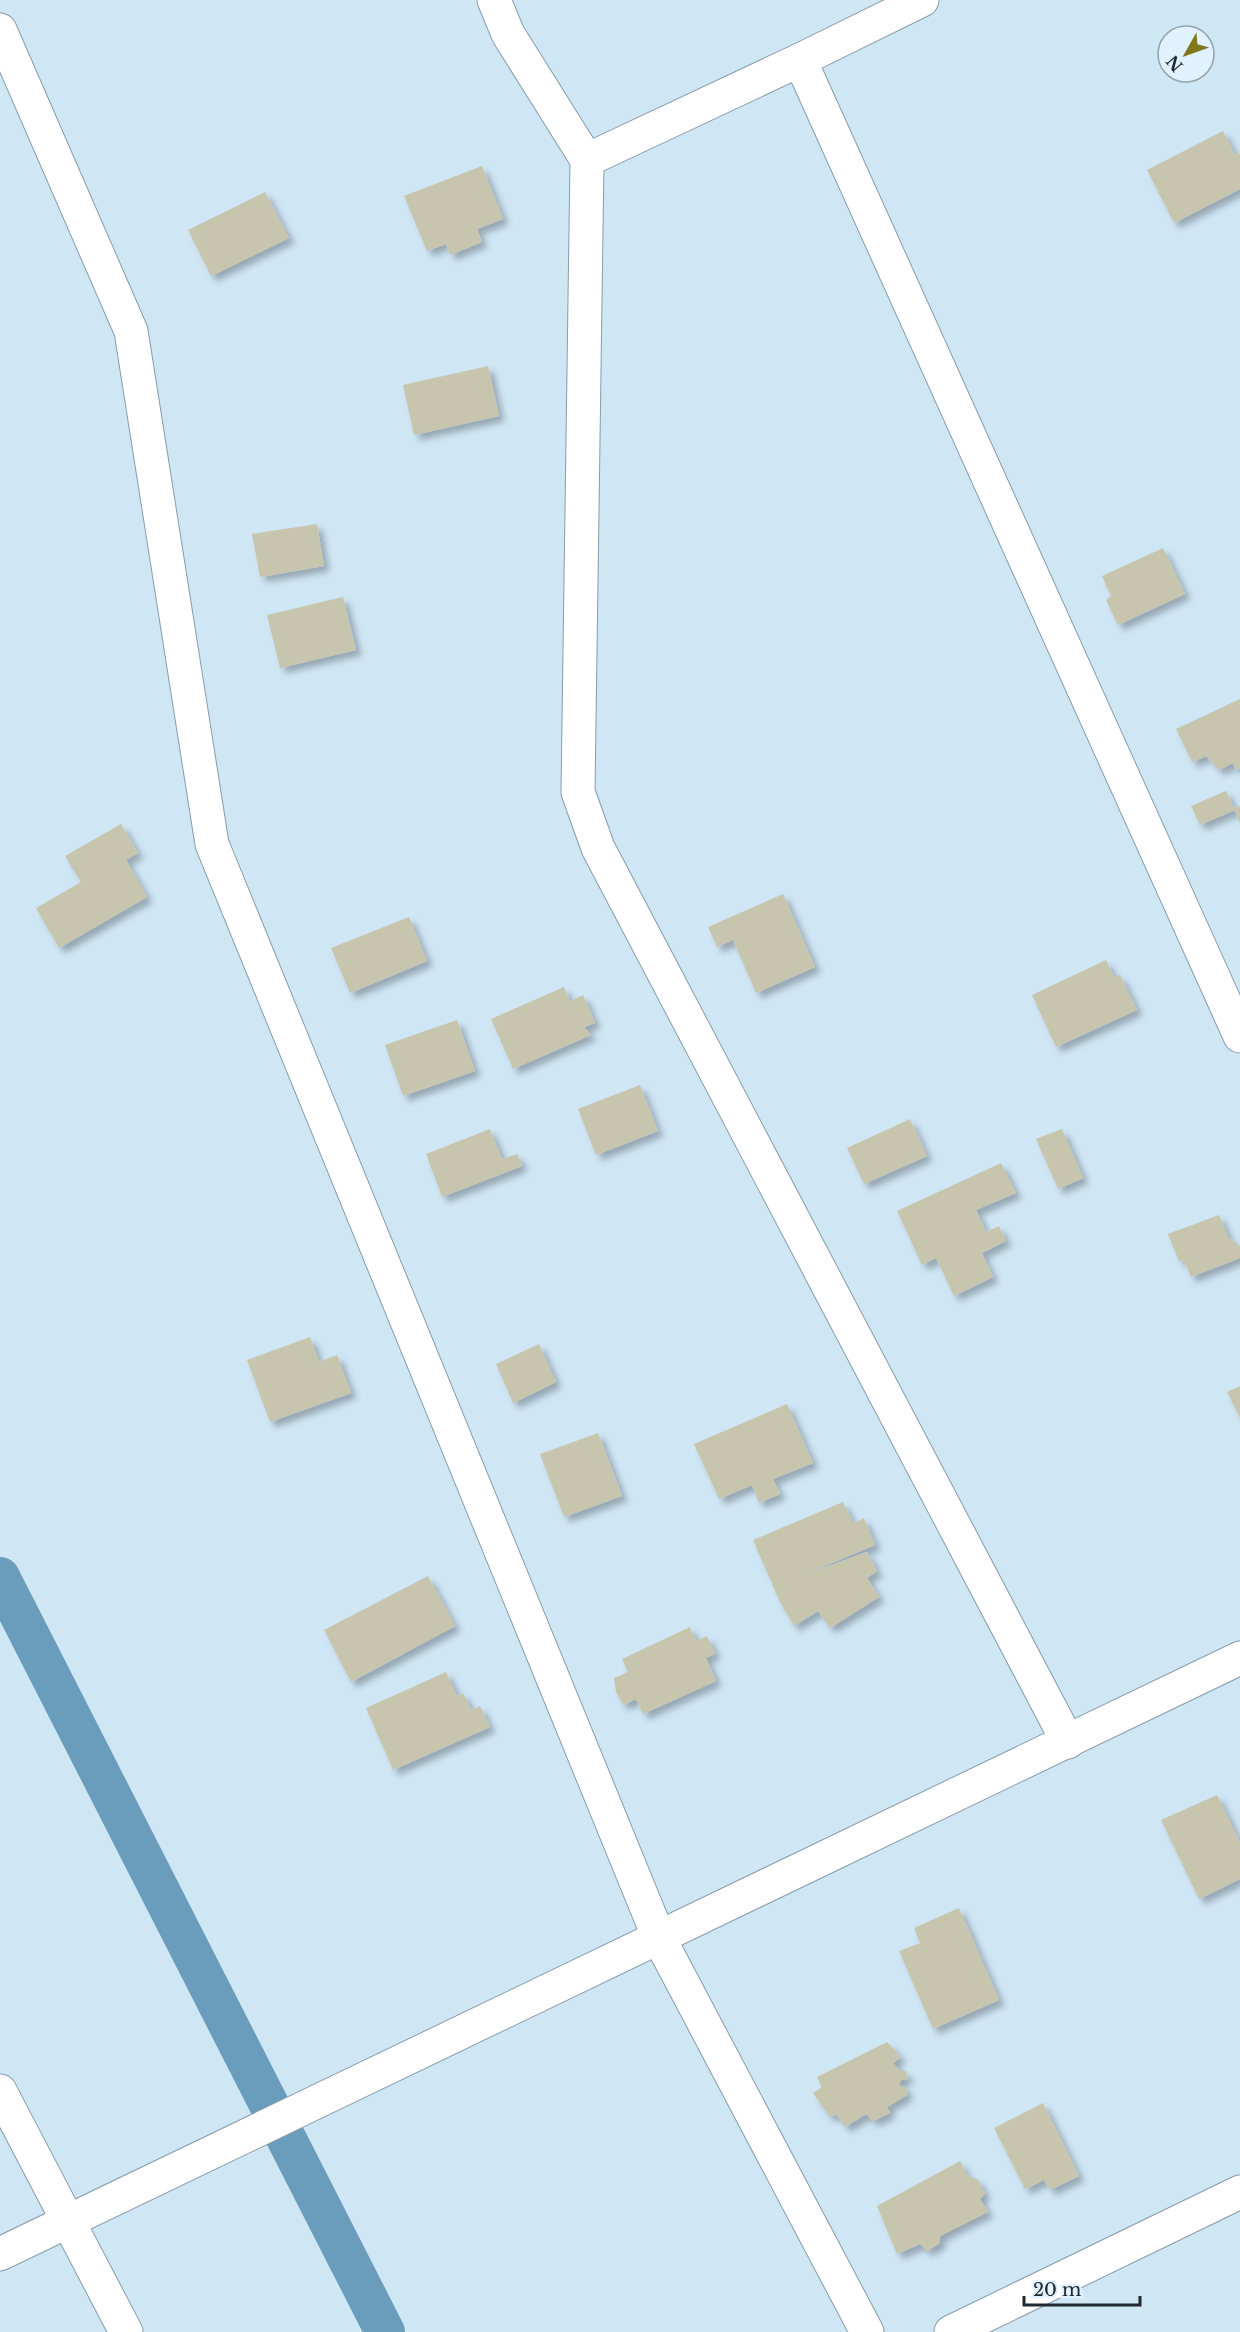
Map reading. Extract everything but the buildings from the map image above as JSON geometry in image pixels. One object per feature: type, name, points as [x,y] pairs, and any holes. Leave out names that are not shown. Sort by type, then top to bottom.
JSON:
[{"type":"street","points":[[494,0],[508,34],[586,160],[578,792],[598,848],[1068,1742]]},
{"type":"street","points":[[586,160],[922,0]]},
{"type":"street","points":[[0,30],[131,331],[212,844],[659,1938],[867,2332]]},
{"type":"street","points":[[800,60],[1240,1036]]},
{"type":"street","points":[[0,2254],[1240,1658]]},
{"type":"street","points":[[0,2091],[126,2332]]},
{"type":"street","points":[[951,2332],[1240,2192]]},
{"type":"waterway","points":[[0,1577],[385,2332]]}]
